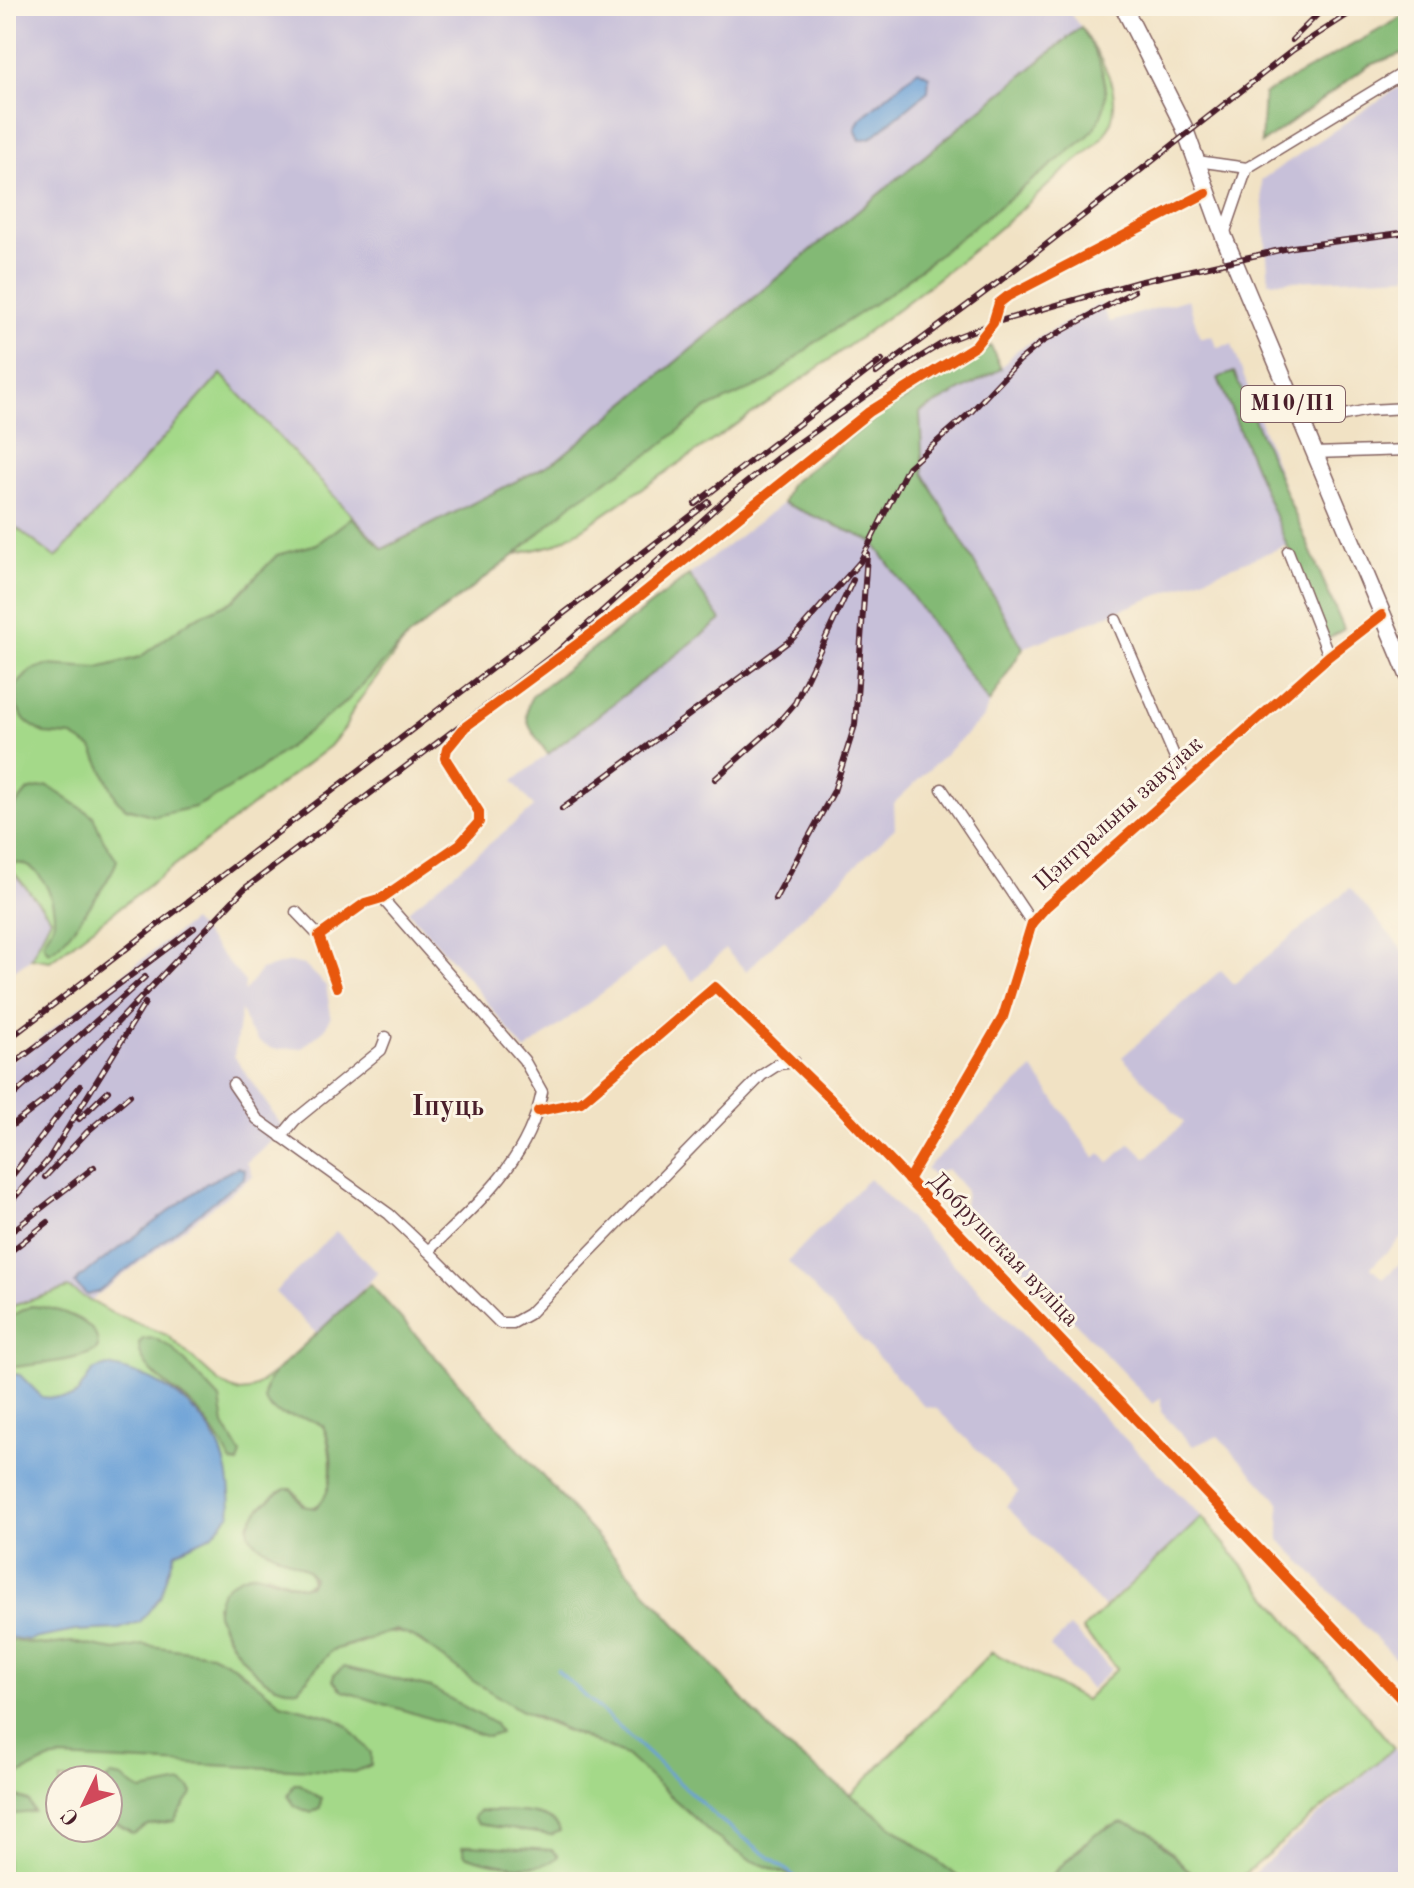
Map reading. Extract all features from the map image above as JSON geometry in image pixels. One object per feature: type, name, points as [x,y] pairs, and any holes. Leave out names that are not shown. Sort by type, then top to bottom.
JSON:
[{"type":"main road","name":"М10/П1","points":[[1123,6],[1144,40],[1197,161],[1224,237],[1408,675]]},
{"type":"street","points":[[1197,161],[1247,168],[1408,70]]},
{"type":"street","points":[[1224,237],[1247,168]]},
{"type":"street","points":[[319,936],[365,903],[382,898],[460,844],[479,822],[479,812],[445,758],[447,749],[465,727],[610,620],[869,412],[975,346],[993,323],[999,303],[1008,296],[1206,193]]},
{"type":"street","points":[[1302,424],[1368,410],[1408,408]]},
{"type":"street","points":[[1314,453],[1408,450]]},
{"type":"street","points":[[1288,551],[1329,656]]},
{"type":"street","name":"Цэнтральны завулак","points":[[908,1180],[1003,1017],[1032,923],[1185,781],[1329,656],[1382,615]]},
{"type":"street","name":"Цэнтральны завулак","points":[[1116,620],[1185,781]]},
{"type":"street","points":[[942,789],[1032,923]]},
{"type":"street","points":[[382,898],[532,1070],[542,1092],[538,1111],[506,1175],[428,1251]]},
{"type":"street","points":[[296,912],[319,936],[337,987]]},
{"type":"street","name":"Добрушская вуліца","points":[[538,1111],[581,1102],[715,987],[795,1062],[1408,1706]]},
{"type":"street","points":[[281,1137],[295,1120],[381,1050],[386,1037]]},
{"type":"street","points":[[233,1084],[257,1119],[389,1214],[500,1323],[513,1323],[529,1314],[572,1273],[762,1075],[779,1064],[795,1062]]},
{"type":"shaded area","points":[[6,6],[1064,6],[1081,27],[556,461],[383,549],[221,374],[56,558],[6,520],[6,161],[11,155],[6,150]]},
{"type":"shaded area","points":[[1397,88],[1408,88],[1408,276],[1269,282],[1261,180]]},
{"type":"shaded area","points":[[1188,299],[1200,338],[1212,336],[1217,347],[1232,344],[1303,539],[1023,648],[923,473],[920,412],[1000,369],[1017,350],[1100,304],[1110,322]]},
{"type":"shaded area","points":[[783,503],[872,540],[989,703],[984,717],[894,803],[895,828],[746,971],[725,949],[693,981],[663,947],[525,1051],[467,977],[408,911],[534,807],[513,781],[721,620],[689,575]]},
{"type":"shaded area","points":[[10,869],[51,918],[31,958],[6,976],[6,872]]},
{"type":"shaded area","points":[[1350,888],[1408,956],[1408,1232],[1371,1267],[1383,1279],[1408,1256],[1408,1671],[1280,1540],[1279,1502],[1218,1436],[1193,1446],[1161,1412],[1161,1397],[1153,1404],[964,1206],[966,1191],[947,1169],[932,1175],[926,1168],[1033,1069],[1095,1158],[1100,1153],[1109,1163],[1130,1143],[1146,1158],[1184,1123],[1122,1057],[1221,970],[1234,984]]},
{"type":"shaded area","points":[[192,921],[245,982],[244,992],[261,970],[290,962],[304,965],[326,986],[331,1015],[325,1029],[302,1048],[273,1049],[259,1042],[248,1029],[241,1009],[234,1056],[284,1129],[247,1162],[253,1176],[91,1300],[68,1288],[6,1308],[6,1065]]},
{"type":"shaded area","points":[[869,1178],[1202,1517],[1104,1607],[1006,1506],[1019,1492],[937,1409],[924,1406],[788,1261]]},
{"type":"shaded area","points":[[336,1231],[378,1273],[317,1334],[275,1292]]},
{"type":"shaded area","points":[[1070,1627],[1111,1669],[1091,1689],[1050,1647]]},
{"type":"shaded area","points":[[1394,1748],[1408,1763],[1408,1882],[1244,1882]]},
{"type":"green space","points":[[1408,14],[1408,51],[1368,66],[1261,144],[1264,94]]},
{"type":"green space","points":[[1081,27],[1107,72],[1114,97],[1114,109],[1107,131],[1087,153],[944,273],[765,405],[582,529],[554,545],[516,554],[408,637],[354,707],[345,728],[330,746],[50,961],[31,958],[51,918],[11,869],[6,872],[6,520],[56,558],[221,374],[383,549],[556,461]]},
{"type":"green space","points":[[1081,27],[1096,54],[1105,82],[1103,110],[1087,137],[890,293],[814,343],[770,380],[704,410],[659,447],[574,502],[516,554],[408,637],[347,701],[259,770],[195,807],[155,816],[126,808],[117,800],[92,748],[72,736],[45,734],[25,721],[17,708],[16,686],[31,670],[46,665],[98,668],[140,657],[192,619],[233,601],[277,555],[317,544],[352,517],[383,549],[556,461]]},
{"type":"green space","points":[[991,346],[1001,369],[920,412],[923,473],[1023,648],[989,703],[872,541],[783,503],[790,484],[877,417]]},
{"type":"green space","points":[[1234,372],[1344,629],[1326,640],[1218,378]]},
{"type":"green space","points":[[689,575],[721,620],[548,754],[527,719],[528,703],[533,695]]},
{"type":"green space","points":[[48,786],[93,816],[117,860],[86,911],[64,939],[48,952],[43,943],[54,923],[51,899],[35,871],[17,863],[6,865],[6,817],[27,791]]},
{"type":"green space","points":[[370,1284],[782,1743],[965,1882],[806,1882],[748,1859],[713,1835],[626,1755],[520,1710],[473,1681],[419,1640],[396,1630],[332,1650],[298,1689],[271,1683],[248,1664],[229,1639],[217,1614],[223,1591],[240,1577],[256,1573],[302,1587],[310,1585],[313,1578],[307,1570],[252,1538],[248,1530],[252,1519],[267,1502],[285,1489],[292,1489],[303,1506],[315,1508],[327,1491],[331,1469],[323,1426],[308,1419],[283,1415],[269,1407],[264,1399],[266,1385],[275,1372]]},
{"type":"green space","points":[[68,1288],[112,1313],[167,1335],[219,1382],[239,1392],[249,1391],[275,1372],[264,1392],[323,1426],[331,1461],[329,1488],[324,1498],[317,1506],[306,1508],[295,1492],[285,1489],[260,1508],[248,1525],[308,1569],[312,1582],[302,1587],[267,1574],[216,1605],[221,1625],[232,1643],[260,1675],[308,1679],[317,1663],[332,1650],[362,1642],[385,1631],[408,1634],[535,1718],[626,1755],[732,1849],[806,1882],[6,1882],[6,1308]]},
{"type":"green space","points":[[31,1306],[74,1316],[91,1329],[97,1338],[98,1348],[69,1359],[6,1368],[6,1319]]},
{"type":"green space","points":[[154,1338],[172,1348],[220,1399],[224,1425],[241,1454],[238,1464],[231,1462],[196,1409],[160,1380],[145,1363],[139,1343],[143,1339]]},
{"type":"green space","points":[[1202,1517],[1394,1748],[1235,1882],[1200,1882],[1161,1842],[1109,1826],[1084,1843],[1045,1882],[965,1882],[851,1795],[992,1652],[1085,1700],[1117,1668],[1082,1630]]},
{"type":"green space","points":[[6,1640],[47,1645],[71,1642],[115,1650],[143,1645],[211,1654],[233,1665],[281,1703],[332,1717],[348,1726],[371,1753],[371,1765],[355,1772],[60,1758],[49,1760],[6,1781]]},
{"type":"green space","points":[[344,1667],[431,1688],[495,1724],[500,1733],[488,1737],[343,1691],[333,1680],[334,1674]]},
{"type":"green space","points":[[124,1779],[141,1791],[182,1783],[191,1789],[192,1794],[174,1821],[148,1825],[133,1834],[124,1828]]},
{"type":"green space","points":[[294,1784],[300,1784],[321,1799],[320,1808],[311,1813],[295,1806],[288,1796]]},
{"type":"green space","points":[[6,1793],[29,1801],[34,1812],[6,1815]]},
{"type":"green space","points":[[479,1811],[537,1815],[548,1818],[560,1831],[551,1835],[478,1824],[473,1817]]},
{"type":"green space","points":[[1122,1822],[1149,1831],[1200,1882],[1045,1882],[1096,1833]]},
{"type":"green space","points":[[462,1847],[552,1850],[558,1856],[540,1865],[514,1866],[465,1855]]},
{"type":"water","points":[[918,70],[929,76],[928,91],[872,137],[860,140],[855,129],[860,119]]},
{"type":"water","points":[[238,1167],[245,1170],[244,1178],[98,1292],[87,1295],[75,1284],[207,1183]]},
{"type":"water","points":[[107,1366],[129,1371],[171,1391],[203,1421],[216,1440],[224,1461],[229,1483],[230,1514],[212,1535],[175,1552],[161,1596],[140,1622],[119,1629],[75,1631],[28,1640],[6,1637],[6,1373],[20,1375],[42,1397],[65,1398],[76,1395],[94,1370]]},
{"type":"waterway","points":[[557,1670],[719,1819],[802,1882]]},
{"type":"railway","points":[[1292,40],[1326,6]]},
{"type":"railway","points":[[876,373],[1000,281],[1293,50],[1361,6]]},
{"type":"railway","points":[[6,1130],[41,1103],[244,889],[557,652],[727,498],[776,459],[920,357],[946,341],[993,323],[1138,282],[1293,247],[1408,232]]},
{"type":"railway","points":[[562,809],[792,639],[860,562],[908,467],[971,412],[1019,361],[1042,342],[1134,291]]},
{"type":"railway","points":[[695,504],[882,360]]},
{"type":"railway","points":[[6,1041],[709,502]]},
{"type":"railway","points":[[775,899],[834,791],[855,725],[867,554]]},
{"type":"railway","points":[[715,779],[776,725],[795,703],[853,580]]},
{"type":"railway","points":[[6,1069],[194,928]]},
{"type":"railway","points":[[6,1102],[145,977]]},
{"type":"railway","points":[[6,1207],[48,1160],[145,1003]]},
{"type":"railway","points":[[6,1184],[80,1086]]},
{"type":"railway","points":[[79,1119],[108,1091]]},
{"type":"railway","points":[[45,1177],[87,1132],[130,1095]]},
{"type":"railway","points":[[6,1236],[94,1167]]},
{"type":"railway","points":[[6,1255],[48,1222]]},
{"type":"cycle path","points":[[337,987],[319,936],[365,903],[382,898],[460,844],[479,822],[479,812],[445,758],[447,749],[465,727],[610,620],[869,412],[975,346],[993,323],[999,303],[1008,296],[1206,193]]},
{"type":"cycle path","points":[[908,1180],[1003,1017],[1032,923],[1046,907],[1329,656],[1382,615]]},
{"type":"cycle path","points":[[538,1111],[581,1102],[715,987],[843,1111],[1408,1706]]},
{"type":"district","name":"Іпуць","points":[[448,1108]]}]
